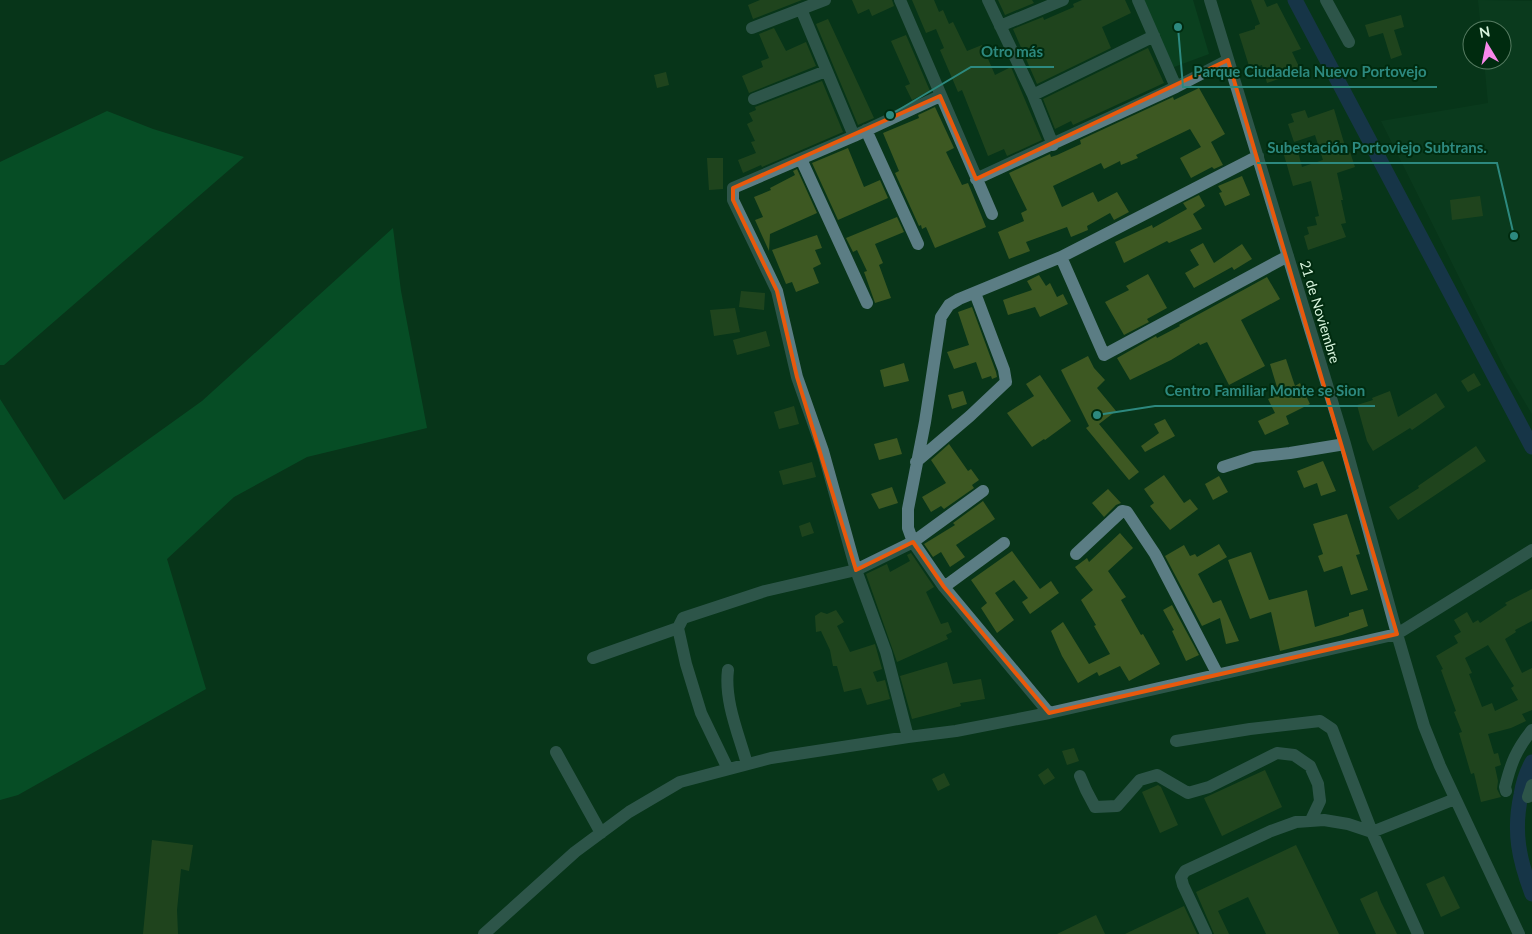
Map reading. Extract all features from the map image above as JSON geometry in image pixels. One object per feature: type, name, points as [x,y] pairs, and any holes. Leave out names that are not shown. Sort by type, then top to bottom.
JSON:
[{"type":"street","points":[[752,28],[825,0]]},
{"type":"street","points":[[900,0],[992,214]]},
{"type":"street","points":[[988,0],[1033,95],[1053,144]]},
{"type":"street","points":[[1000,26],[1063,0]]},
{"type":"street","points":[[1138,0],[1176,87]]},
{"type":"street","name":"21 de Noviembre","points":[[1210,0],[1345,444],[1424,726],[1455,799],[1519,934]]},
{"type":"street","points":[[1326,0],[1349,42]]},
{"type":"street","points":[[801,9],[854,136]]},
{"type":"street","points":[[1033,95],[1154,36]]},
{"type":"street","points":[[976,179],[1176,87],[1228,60]]},
{"type":"street","points":[[754,99],[826,71]]},
{"type":"street","points":[[908,737],[886,652],[856,570],[823,451],[798,377],[777,291],[733,200],[733,188],[854,136],[940,96]]},
{"type":"street","points":[[866,130],[918,244]]},
{"type":"street","points":[[1049,713],[944,587],[913,542],[908,528],[908,509],[925,422],[941,317],[949,305],[1060,257],[1258,156]]},
{"type":"street","points":[[801,159],[867,303]]},
{"type":"street","points":[[1060,257],[1104,355],[1288,256]]},
{"type":"street","points":[[916,462],[1006,382],[1004,370],[975,293]]},
{"type":"street","points":[[1223,468],[1254,456],[1290,453],[1345,444]]},
{"type":"street","points":[[728,769],[701,713],[678,628],[683,618],[765,591],[856,570],[913,542],[983,492]]},
{"type":"street","points":[[1076,554],[1122,511],[1127,512],[1155,554],[1218,675]]},
{"type":"street","points":[[944,587],[1004,543]]},
{"type":"street","points":[[484,934],[574,852],[629,812],[680,782],[771,758],[908,737],[956,732],[1049,713],[1397,634],[1532,550]]},
{"type":"street","points":[[593,658],[678,628]]},
{"type":"street","points":[[728,670],[727,680],[732,713],[748,764]]},
{"type":"street","points":[[1176,741],[1250,728],[1320,721],[1332,729],[1372,832],[1418,934]]},
{"type":"street","points":[[1506,791],[1505,787],[1510,765],[1517,751],[1532,730]]},
{"type":"street","points":[[556,752],[600,833]]},
{"type":"street","points":[[1080,776],[1095,807],[1117,806],[1140,780],[1157,775],[1188,793],[1208,787],[1277,753],[1294,755],[1310,766],[1318,784],[1320,802],[1311,820]]},
{"type":"street","points":[[1206,934],[1183,885],[1181,877],[1185,871],[1271,831],[1296,822],[1311,820],[1348,824],[1372,832],[1455,799]]},
{"type":"highlighted area","points":[[1228,60],[1397,634],[1049,713],[944,587],[913,542],[856,570],[797,377],[777,291],[733,200],[733,188],[940,96],[976,179]]},
{"type":"shaded area","points":[[1141,0],[1193,0],[1209,54],[1174,67]]},
{"type":"shaded area","points":[[1478,0],[1532,1],[1532,414],[1505,369],[1381,121],[1488,103],[1485,70],[1512,70],[1512,20],[1480,20]]},
{"type":"shaded area","points":[[107,111],[153,129],[244,157],[4,365],[0,365],[0,162]]},
{"type":"shaded area","points":[[393,228],[401,291],[427,428],[307,457],[234,497],[167,559],[206,689],[18,795],[0,800],[0,399],[64,500],[202,401]]},
{"type":"building","points":[[760,0],[802,0],[753,19],[748,5]]},
{"type":"building","points":[[852,0],[892,0],[894,6],[872,16],[869,9],[858,14]]},
{"type":"building","points":[[912,0],[934,0],[939,12],[943,10],[949,24],[953,22],[967,51],[982,45],[995,75],[1011,67],[1042,140],[1007,156],[1004,149],[988,156],[962,90],[958,92],[940,50],[944,48],[936,29],[926,33]]},
{"type":"building","points":[[998,0],[1032,0],[1034,3],[1005,15]]},
{"type":"building","points":[[1082,0],[1125,0],[1131,13],[1102,27],[1111,48],[1037,84],[1013,29],[1043,17],[1044,20],[1074,7],[1073,4]]},
{"type":"building","points":[[1251,0],[1264,0],[1267,7],[1277,3],[1301,49],[1292,52],[1301,71],[1267,83],[1262,65],[1250,69],[1239,34],[1255,29],[1255,26],[1260,24]]},
{"type":"building","points":[[1401,15],[1404,27],[1394,30],[1402,55],[1391,59],[1383,33],[1369,37],[1365,25]]},
{"type":"building","points":[[828,19],[874,118],[858,125],[816,24]]},
{"type":"building","points":[[774,28],[786,51],[806,42],[816,66],[749,93],[742,76],[763,67],[761,61],[769,58],[759,34]]},
{"type":"building","points":[[906,35],[930,91],[912,100],[905,86],[910,84],[891,41]]},
{"type":"building","points":[[1148,48],[1164,83],[1073,125],[1071,121],[1055,129],[1043,99]]},
{"type":"building","points":[[666,72],[669,85],[657,88],[654,75]]},
{"type":"building","points":[[822,81],[843,132],[762,167],[761,165],[743,173],[738,160],[756,153],[751,142],[755,141],[747,124],[753,121],[749,113],[756,110],[755,107]]},
{"type":"building","points":[[1199,88],[1225,134],[1211,142],[1223,165],[1214,169],[1212,167],[1191,178],[1180,158],[1201,147],[1190,129],[1136,155],[1138,158],[1121,165],[1120,161],[1104,169],[1101,163],[1053,186],[1062,207],[1093,192],[1098,202],[1117,192],[1129,212],[1114,220],[1110,213],[1087,226],[1088,230],[1071,237],[1067,227],[1026,242],[1030,251],[1009,259],[998,232],[1024,221],[1021,213],[1027,210],[1009,173],[1050,154],[1051,157],[1057,155],[1081,144],[1080,140],[1173,97],[1174,100]]},
{"type":"building","points":[[935,107],[954,148],[946,152],[962,185],[968,183],[986,227],[935,248],[926,227],[922,229],[921,225],[919,226],[895,173],[899,171],[883,133],[919,118],[918,115]]},
{"type":"building","points":[[1334,109],[1347,153],[1350,152],[1355,167],[1337,173],[1346,223],[1341,224],[1346,237],[1308,250],[1304,236],[1309,234],[1307,227],[1317,225],[1315,217],[1319,216],[1311,181],[1293,186],[1282,148],[1296,144],[1302,167],[1323,160],[1315,135],[1294,142],[1288,124],[1294,122],[1291,114],[1305,110],[1308,118]]},
{"type":"building","points":[[848,148],[864,187],[880,180],[888,198],[838,220],[812,163]]},
{"type":"building","points":[[707,158],[723,158],[723,189],[709,190]]},
{"type":"building","points":[[797,169],[817,213],[770,234],[769,251],[755,220],[763,217],[754,197],[771,190],[770,188],[795,175],[793,171]]},
{"type":"building","points":[[1242,176],[1250,195],[1225,206],[1219,193],[1222,192],[1218,186]]},
{"type":"building","points":[[1199,195],[1205,206],[1193,214],[1202,229],[1169,243],[1167,241],[1124,263],[1115,242],[1152,225],[1153,228],[1187,209],[1183,203]]},
{"type":"building","points":[[1480,196],[1483,216],[1452,220],[1450,200]]},
{"type":"building","points":[[897,217],[904,232],[875,244],[883,263],[879,265],[891,298],[875,303],[864,272],[867,271],[857,250],[853,252],[846,238]]},
{"type":"building","points":[[817,235],[822,248],[815,250],[821,264],[813,268],[819,283],[796,292],[792,282],[786,284],[772,250]]},
{"type":"building","points":[[1203,243],[1214,263],[1242,244],[1252,259],[1234,270],[1232,267],[1194,288],[1185,273],[1199,265],[1190,250]]},
{"type":"building","points":[[1148,274],[1167,308],[1147,319],[1149,322],[1124,335],[1105,302],[1129,290],[1126,286]]},
{"type":"building","points":[[1039,275],[1046,286],[1050,283],[1057,297],[1063,294],[1068,304],[1040,317],[1035,307],[1008,315],[1003,300],[1032,290],[1027,281]]},
{"type":"building","points":[[1267,277],[1280,299],[1241,320],[1265,366],[1229,385],[1207,342],[1200,345],[1199,343],[1171,360],[1130,380],[1117,358],[1156,336],[1157,338],[1180,326]]},
{"type":"building","points":[[741,291],[765,293],[764,310],[739,307]]},
{"type":"building","points":[[972,307],[996,372],[997,377],[992,379],[991,376],[982,379],[976,362],[954,369],[947,352],[969,345],[958,312]]},
{"type":"building","points":[[735,308],[740,332],[714,336],[710,310]]},
{"type":"building","points":[[766,331],[770,346],[737,355],[733,340]]},
{"type":"building","points":[[1088,356],[1094,368],[1105,380],[1097,388],[1116,411],[1099,424],[1139,472],[1129,480],[1086,428],[1089,426],[1061,370]]},
{"type":"building","points":[[1286,359],[1295,386],[1300,383],[1310,404],[1286,416],[1289,424],[1265,435],[1258,421],[1275,413],[1268,399],[1279,394],[1270,364]]},
{"type":"building","points":[[904,363],[909,381],[884,387],[880,370]]},
{"type":"building","points":[[1474,373],[1481,385],[1468,392],[1461,381]]},
{"type":"building","points":[[1040,375],[1071,421],[1032,447],[1007,413],[1034,396],[1026,384]]},
{"type":"building","points":[[963,391],[967,404],[952,409],[948,395]]},
{"type":"building","points":[[1390,391],[1398,417],[1436,393],[1445,407],[1412,430],[1410,428],[1373,451],[1367,441],[1357,405],[1373,400],[1372,398]]},
{"type":"building","points":[[794,406],[799,424],[779,429],[774,412]]},
{"type":"building","points":[[1165,419],[1175,436],[1145,452],[1141,446],[1159,433],[1154,424]]},
{"type":"building","points":[[897,438],[902,454],[879,460],[874,444]]},
{"type":"building","points":[[949,444],[968,471],[971,469],[979,480],[972,485],[974,488],[944,509],[941,506],[931,512],[922,497],[946,483],[931,460]]},
{"type":"building","points":[[1476,446],[1486,461],[1398,520],[1389,507],[1419,488],[1418,486]]},
{"type":"building","points":[[1323,461],[1336,491],[1321,496],[1317,483],[1304,488],[1297,471]]},
{"type":"building","points":[[812,462],[816,477],[783,485],[779,471]]},
{"type":"building","points":[[1164,475],[1184,503],[1190,499],[1198,509],[1170,530],[1150,506],[1154,503],[1144,489]]},
{"type":"building","points":[[1219,476],[1228,492],[1213,500],[1205,484]]},
{"type":"building","points":[[892,487],[898,503],[879,509],[871,494]]},
{"type":"building","points":[[1108,489],[1121,503],[1116,505],[1104,517],[1092,503]]},
{"type":"building","points":[[983,501],[995,519],[956,545],[965,557],[950,567],[941,552],[933,557],[924,544],[955,525],[953,523]]},
{"type":"building","points":[[1347,514],[1360,554],[1356,555],[1368,590],[1351,595],[1342,566],[1324,572],[1318,556],[1323,554],[1313,524]]},
{"type":"building","points":[[810,522],[814,533],[802,537],[799,526]]},
{"type":"building","points":[[1120,533],[1133,548],[1108,571],[1126,597],[1121,600],[1160,664],[1129,681],[1120,666],[1099,676],[1097,672],[1078,683],[1062,656],[1051,631],[1063,622],[1089,664],[1110,654],[1081,600],[1093,590],[1075,567],[1087,558],[1089,562]]},
{"type":"building","points":[[1219,544],[1227,557],[1198,574],[1213,603],[1221,600],[1239,641],[1226,644],[1220,618],[1202,626],[1165,556],[1184,545],[1190,556],[1195,554],[1197,557]]},
{"type":"building","points":[[1012,551],[1040,589],[1051,581],[1059,593],[1030,614],[1022,602],[1028,598],[1014,580],[995,593],[1014,620],[997,633],[981,608],[987,603],[971,580]]},
{"type":"building","points":[[1251,552],[1269,600],[1307,590],[1315,627],[1349,616],[1349,613],[1363,609],[1368,626],[1342,635],[1280,651],[1271,612],[1250,619],[1228,560]]},
{"type":"building","points":[[911,553],[934,587],[926,592],[941,624],[948,622],[952,632],[946,635],[948,639],[897,662],[866,574],[887,564],[890,572],[910,561],[907,555]]},
{"type":"building","points":[[1532,589],[1532,621],[1515,630],[1516,632],[1505,639],[1522,673],[1532,668],[1532,710],[1522,714],[1526,721],[1511,728],[1488,734],[1494,754],[1498,753],[1501,765],[1495,767],[1498,781],[1497,789],[1501,797],[1481,802],[1474,773],[1471,774],[1459,733],[1462,732],[1454,712],[1456,711],[1441,670],[1443,669],[1436,656],[1458,643],[1454,636],[1461,632],[1454,620],[1467,612],[1473,623],[1478,620],[1480,623],[1507,605],[1505,603]],"holes":[[[1488,645],[1514,686],[1511,688],[1518,700],[1495,711],[1492,703],[1482,707],[1469,674],[1472,673],[1465,658]]]},
{"type":"building","points":[[1172,605],[1199,655],[1186,661],[1172,631],[1174,630],[1163,610]]},
{"type":"building","points":[[836,610],[844,622],[837,626],[850,652],[875,644],[882,669],[873,672],[877,682],[885,680],[890,699],[867,705],[861,688],[844,692],[837,666],[833,666],[830,650],[821,631],[816,632],[815,616],[821,612],[827,614]]},
{"type":"building","points":[[947,662],[953,684],[981,679],[985,699],[960,703],[961,706],[912,719],[900,676]]},
{"type":"building","points":[[1074,748],[1079,761],[1067,765],[1062,751]]},
{"type":"building","points":[[1048,768],[1055,778],[1044,785],[1038,775]]},
{"type":"building","points":[[1265,770],[1282,807],[1222,836],[1204,798]]},
{"type":"building","points":[[944,773],[950,785],[938,791],[932,779]]},
{"type":"building","points":[[1158,785],[1161,787],[1178,825],[1160,833],[1142,792]]},
{"type":"building","points":[[152,840],[193,845],[189,871],[181,869],[177,910],[178,934],[143,934]]},
{"type":"building","points":[[1296,845],[1339,934],[1266,934],[1248,897],[1218,911],[1229,934],[1214,934],[1196,892]]},
{"type":"building","points":[[1444,876],[1460,908],[1441,917],[1426,884]]},
{"type":"building","points":[[1377,891],[1397,934],[1376,934],[1360,899]]},
{"type":"building","points":[[1184,906],[1197,934],[1125,934]]},
{"type":"building","points":[[1096,915],[1105,934],[1057,934]]},
{"type":"waterway","points":[[1295,0],[1532,447]]},
{"type":"waterway","points":[[1532,762],[1523,786],[1518,821],[1521,857],[1532,894]]},
{"type":"place","name":"Parque Ciudadela Nuevo Portovejo","points":[[1178,27]]},
{"type":"place","name":"Otro más","points":[[890,115]]},
{"type":"place","name":"Subestación Portoviejo Subtrans.","points":[[1514,236]]},
{"type":"place","name":"Centro Familiar Monte se Sion","points":[[1097,415]]}]
